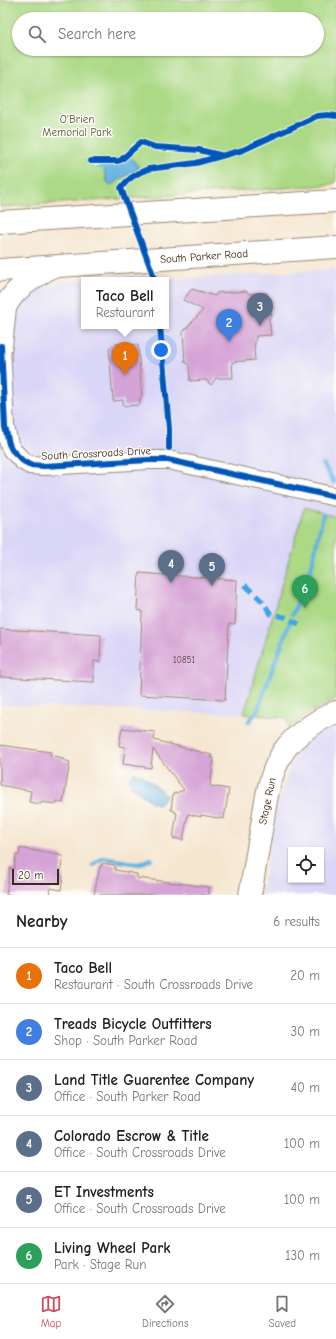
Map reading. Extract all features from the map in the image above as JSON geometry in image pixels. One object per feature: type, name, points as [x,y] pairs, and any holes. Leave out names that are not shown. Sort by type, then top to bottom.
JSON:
[{"type":"main road","points":[[302,203],[336,190]]},
{"type":"main road","points":[[0,222],[336,201]]},
{"type":"main road","name":"South Parker Road","points":[[0,270],[336,247]]},
{"type":"main road","points":[[1,343],[7,302],[25,283],[53,266]]},
{"type":"main road","name":"Stage Run","points":[[250,895],[267,794],[278,761],[287,747],[299,735],[314,724],[336,712]]},
{"type":"street","name":"South Crossroads Drive","points":[[1,343],[6,436],[12,450],[18,457],[30,465],[44,466],[168,460],[336,497]]},
{"type":"shaded area","points":[[336,269],[336,517],[304,508],[244,714],[0,705],[0,314],[29,293],[68,281],[81,280],[81,329],[169,329],[169,279]]},
{"type":"shaded area","points":[[146,275],[146,277],[120,277]]},
{"type":"shaded area","points":[[336,724],[336,895],[261,895],[276,812],[291,764],[297,752],[307,741],[321,731]]},
{"type":"green space","name":"O'Brien Memorial Park","points":[[0,0],[336,0],[336,182],[328,185],[0,207]]},
{"type":"green space","points":[[304,508],[336,517],[336,699],[309,713],[289,728],[287,718],[244,714]]},
{"type":"water","points":[[130,157],[139,168],[109,185],[103,165],[121,165]]},
{"type":"water","points":[[135,772],[139,775],[140,773],[166,796],[158,805],[154,802],[153,803],[131,786],[132,784],[128,780]]},
{"type":"building","points":[[192,289],[215,296],[217,293],[246,291],[249,294],[267,293],[268,310],[272,314],[269,319],[271,335],[256,336],[254,349],[255,360],[232,362],[233,378],[216,378],[211,385],[206,380],[190,381],[189,365],[185,362],[183,332],[203,310],[183,300]]},
{"type":"building","points":[[115,344],[138,345],[142,399],[139,399],[140,405],[123,406],[123,400],[113,401],[109,348]]},
{"type":"building","points":[[139,573],[237,580],[235,624],[229,624],[225,700],[139,695],[142,611],[137,610]]},
{"type":"building","points":[[0,629],[101,635],[100,662],[94,661],[94,682],[0,677]]},
{"type":"building","points":[[122,728],[155,732],[154,740],[212,755],[211,758],[214,758],[210,786],[229,789],[224,819],[188,814],[183,840],[173,838],[177,813],[171,810],[173,794],[184,790],[153,749],[151,768],[123,764],[125,747],[119,746]]},
{"type":"building","points":[[0,745],[51,752],[50,755],[63,758],[63,760],[70,762],[63,803],[57,801],[56,804],[29,802],[31,791],[0,785]]},
{"type":"building","points":[[20,848],[63,856],[60,875],[63,876],[61,890],[50,888],[49,895],[6,895],[10,868],[14,869],[16,855],[19,855]]},
{"type":"building","points":[[102,863],[115,865],[115,870],[137,874],[137,878],[209,887],[209,895],[94,895],[100,866],[102,866]]},
{"type":"waterway","points":[[96,166],[109,168]]},
{"type":"waterway","points":[[323,464],[334,482]]},
{"type":"waterway","points":[[292,615],[311,569],[323,515]]},
{"type":"waterway","points":[[249,721],[257,711],[290,622]]},
{"type":"waterway","points":[[93,865],[103,858],[140,864],[151,859]]},
{"type":"marked path","points":[[245,585],[262,601],[271,614],[285,617],[299,624]]},
{"type":"cycle path","points":[[154,277],[121,188],[129,179],[148,169],[196,163],[243,150],[317,116],[336,116]]},
{"type":"cycle path","points":[[91,161],[121,160],[141,142],[155,147],[199,150],[220,155]]},
{"type":"cycle path","points":[[160,329],[169,429],[169,448]]},
{"type":"cycle path","points":[[1,346],[5,427],[9,444],[12,450],[23,461],[30,465],[44,466],[168,460],[336,497]]},
{"type":"place","name":"Land Title Guarentee Company","points":[[260,326]]},
{"type":"place","name":"Treads Bicycle Outfitters","points":[[229,342]]},
{"type":"place","name":"Taco Bell","points":[[125,375]]},
{"type":"place","name":"Colorado Escrow & Title","points":[[171,583]]},
{"type":"place","name":"ET Investments","points":[[212,586]]},
{"type":"place","name":"Living Wheel Park","points":[[305,608]]}]
